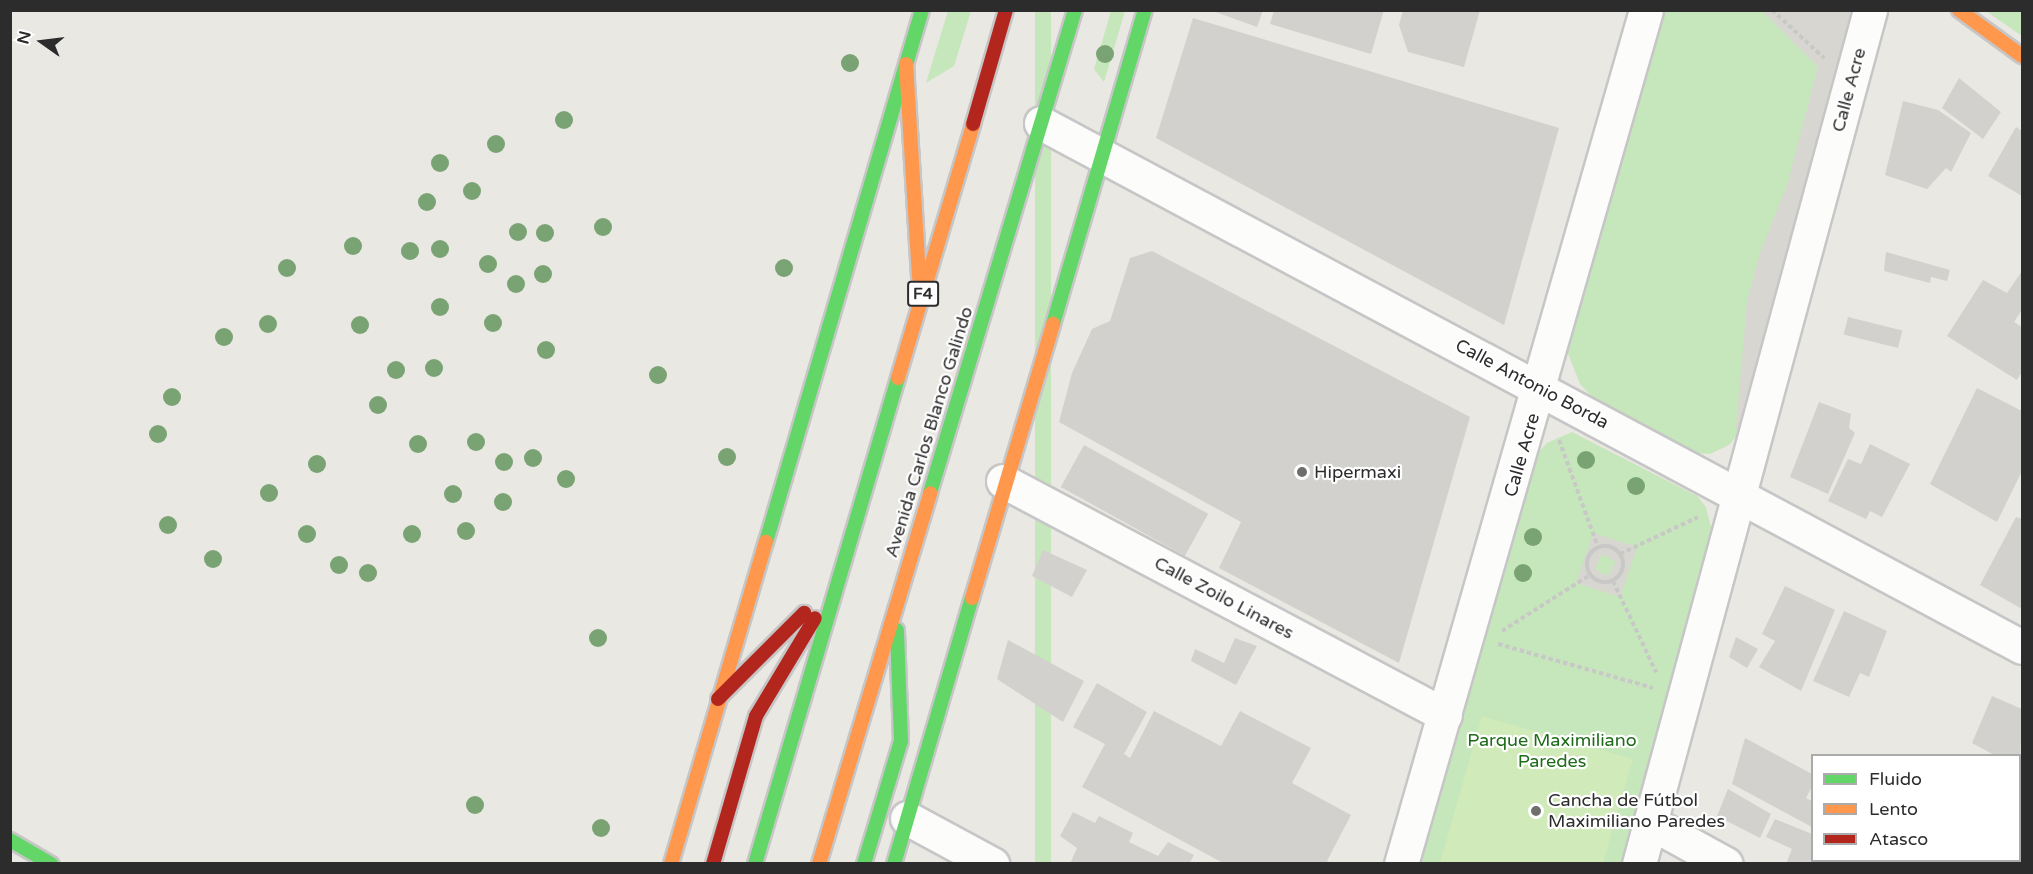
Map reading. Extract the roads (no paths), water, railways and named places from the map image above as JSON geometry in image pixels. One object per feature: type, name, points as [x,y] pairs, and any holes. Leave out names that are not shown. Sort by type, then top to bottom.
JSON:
[{"type":"main road","points":[[671,864],[922,10]]},
{"type":"main road","name":"F4","points":[[755,864],[1006,10]]},
{"type":"main road","name":"Avenida Carlos Blanco Galindo","points":[[819,864],[1075,10]]},
{"type":"main road","points":[[894,864],[1003,481],[1144,10]]},
{"type":"main road","points":[[1959,10],[2022,56]]},
{"type":"main road","points":[[906,64],[921,302]]},
{"type":"main road","points":[[718,699],[840,578]]},
{"type":"main road","points":[[712,864],[756,716],[840,578]]},
{"type":"main road","points":[[864,864],[901,741],[897,601]]},
{"type":"main road","points":[[10,840],[51,864]]},
{"type":"street","name":"Calle Acre","points":[[1401,864],[1541,389],[1646,10]]},
{"type":"street","name":"Calle Acre","points":[[1639,864],[1741,496],[1870,10]]},
{"type":"street","name":"Calle Antonio Borda","points":[[1041,123],[2022,647]]},
{"type":"street","name":"Calle Zoilo Linares","points":[[1003,481],[1445,715]]},
{"type":"street","points":[[907,819],[992,864]]},
{"type":"street","points":[[1651,823],[1726,864]]},
{"type":"place","name":"Hipermaxi","points":[[1302,472]]},
{"type":"place","name":"Cancha de Fútbol Maximiliano Paredes","points":[[1536,811]]},
{"type":"park label","name":"Parque Maximiliano Paredes","points":[[1552,751]]}]
